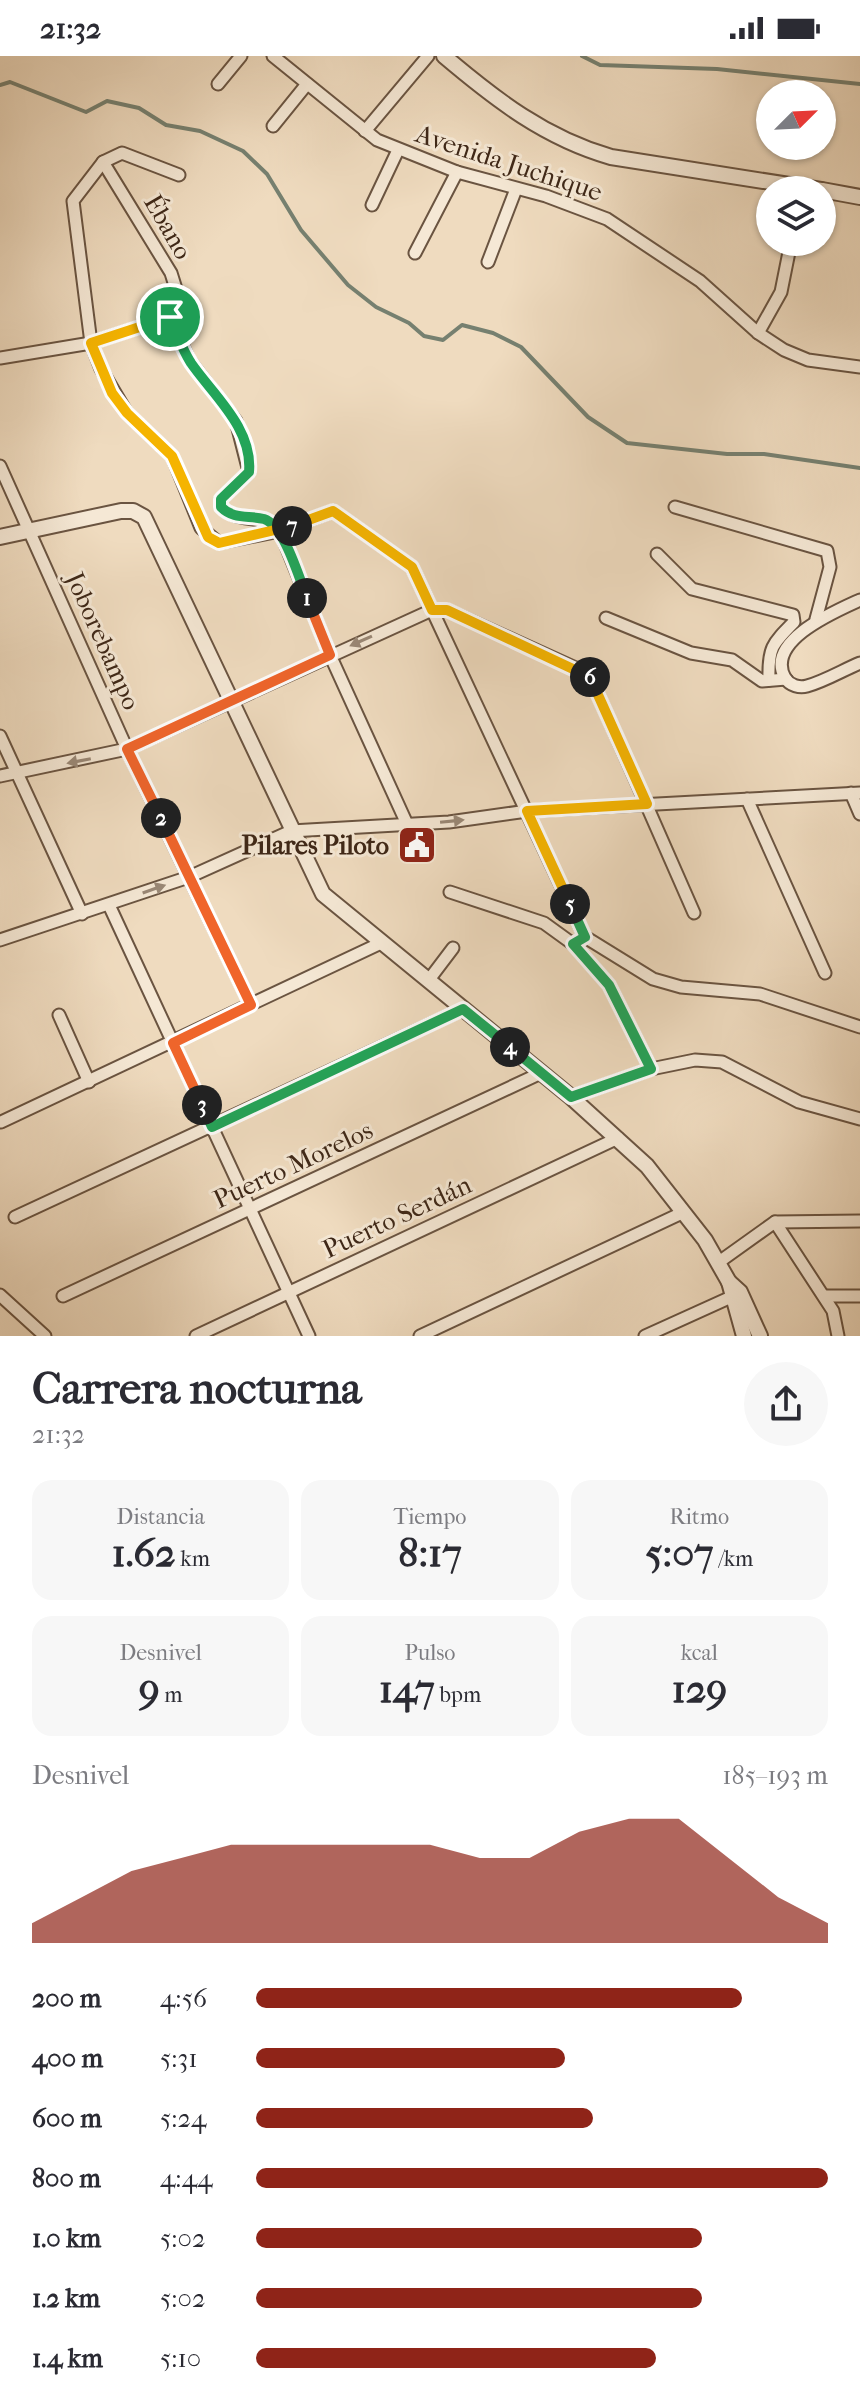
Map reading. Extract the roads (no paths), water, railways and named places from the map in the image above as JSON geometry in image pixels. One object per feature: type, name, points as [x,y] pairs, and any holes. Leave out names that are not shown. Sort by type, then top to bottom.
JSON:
[{"type":"street","points":[[218,84],[241,56]]},
{"type":"street","name":"Avenida Juchique","points":[[273,56],[365,131],[398,150],[607,219],[700,281],[758,333],[808,360],[860,367]]},
{"type":"street","points":[[365,131],[428,56]]},
{"type":"street","points":[[444,56],[521,117],[582,149],[611,157],[756,181]]},
{"type":"street","points":[[273,126],[307,84]]},
{"type":"street","points":[[372,205],[398,150]]},
{"type":"street","points":[[179,175],[132,154],[111,156],[73,201],[91,343],[112,393],[127,413],[172,456],[208,537],[219,543],[280,531],[333,511],[412,567],[585,937],[653,979],[681,987],[760,994],[860,1027]]},
{"type":"street","name":"Ébano","points":[[103,162],[171,273],[176,289],[170,317],[189,360],[236,421],[250,464],[249,472],[221,499],[221,507],[229,514],[264,519],[280,531]]},
{"type":"street","points":[[415,253],[457,172]]},
{"type":"street","points":[[488,262],[516,189]]},
{"type":"street","points":[[836,193],[860,197]]},
{"type":"street","points":[[758,333],[781,292],[788,256]]},
{"type":"street","points":[[0,358],[91,343],[170,317]]},
{"type":"street","name":"Joborebampo","points":[[0,466],[127,749],[251,1005]]},
{"type":"street","points":[[675,507],[827,551],[830,567],[816,619]]},
{"type":"street","points":[[0,537],[121,511],[133,511],[151,527],[229,701],[323,894],[618,1138],[684,1212],[719,1262],[760,1336]]},
{"type":"street","points":[[280,531],[330,655],[407,824]]},
{"type":"street","points":[[657,554],[692,589],[793,615],[794,622],[773,643],[768,655],[769,680]]},
{"type":"street","points":[[860,600],[816,619],[782,655],[786,679],[794,686],[805,687],[860,663]]},
{"type":"street","points":[[0,776],[127,749],[432,610],[447,610],[589,674],[694,913]]},
{"type":"street","points":[[606,618],[691,653],[732,660],[762,681],[786,679]]},
{"type":"street","points":[[0,736],[82,914]]},
{"type":"street","points":[[0,940],[189,877],[291,831],[407,824],[527,811],[855,793],[860,814]]},
{"type":"street","points":[[747,799],[825,973]]},
{"type":"street","points":[[450,892],[534,919],[573,944],[609,985],[651,1069]]},
{"type":"street","points":[[109,905],[309,1336]]},
{"type":"street","points":[[573,944],[585,937]]},
{"type":"street","points":[[1,1122],[381,943]]},
{"type":"street","points":[[428,981],[453,948]]},
{"type":"street","points":[[15,1217],[463,1009]]},
{"type":"street","points":[[59,1015],[89,1082]]},
{"type":"street","points":[[571,1097],[651,1069],[695,1060],[722,1062],[799,1102],[860,1119]]},
{"type":"street","name":"Puerto Morelos","points":[[63,1296],[541,1073]]},
{"type":"street","name":"Puerto Serdán","points":[[196,1336],[618,1138]]},
{"type":"street","points":[[420,1336],[684,1212]]},
{"type":"street","points":[[719,1262],[775,1222],[860,1221]]},
{"type":"street","points":[[775,1222],[833,1311],[838,1336]]},
{"type":"street","points":[[645,1336],[733,1290]]},
{"type":"street","points":[[733,1290],[744,1336]]},
{"type":"street","points":[[0,1295],[45,1336]]},
{"type":"street","points":[[824,1296],[860,1296]]},
{"type":"street","points":[[675,1322],[682,1336]]},
{"type":"waterway","points":[[582,56],[600,65],[717,69],[860,84]]},
{"type":"waterway","points":[[0,85],[10,82],[86,112],[107,101],[139,108],[166,125],[200,131],[243,151],[267,174],[301,230],[348,285],[376,307],[409,323],[424,336],[443,340],[462,325],[493,333],[521,347],[588,417],[627,443],[727,454],[764,454],[860,468]]},
{"type":"place","name":"Pilares Piloto","points":[[417,845]]}]
